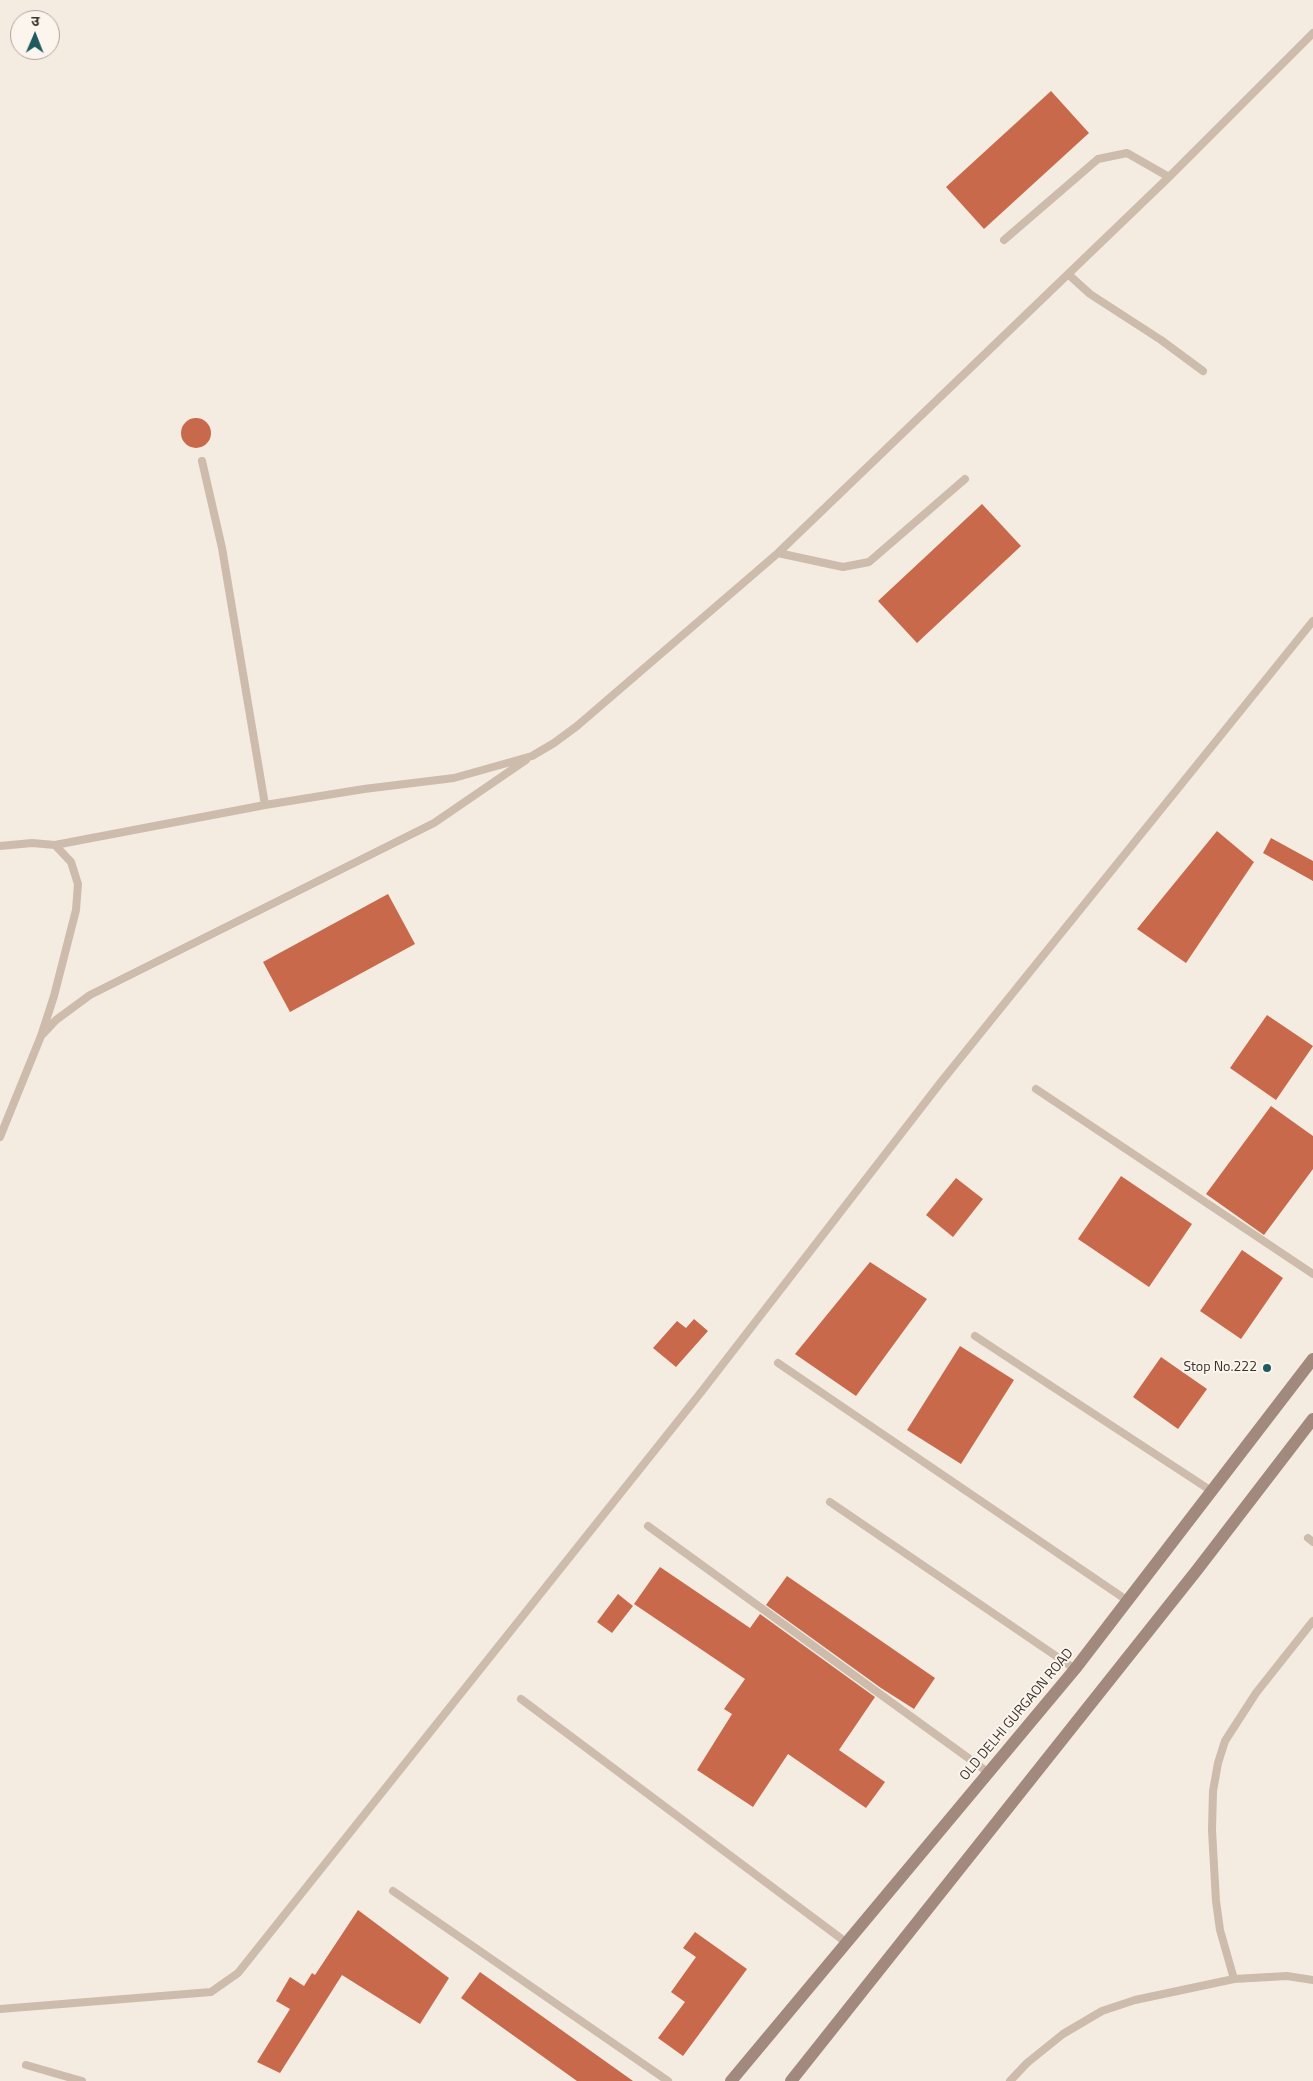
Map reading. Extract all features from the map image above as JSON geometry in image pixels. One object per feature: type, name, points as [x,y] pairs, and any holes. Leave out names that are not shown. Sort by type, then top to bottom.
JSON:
[{"type":"main road","name":"OLD DELHI GURGAON ROAD","points":[[731,2081],[1075,1669],[1213,1492],[1313,1359]]},
{"type":"main road","points":[[791,2081],[1197,1570],[1313,1419]]},
{"type":"lane","points":[[41,1036],[56,1020],[90,995],[434,823],[577,726],[778,553],[1169,177],[1313,33]]},
{"type":"lane","points":[[1004,240],[1098,159],[1127,154],[1169,177]]},
{"type":"lane","points":[[1068,274],[1090,294],[1161,340],[1203,371]]},
{"type":"lane","points":[[202,461],[222,548],[265,805]]},
{"type":"lane","points":[[778,553],[843,567],[869,562],[965,479]]},
{"type":"lane","points":[[0,2009],[211,1992],[238,1973],[702,1391],[941,1082],[1313,620]]},
{"type":"lane","points":[[0,846],[32,843],[55,845],[265,805],[364,789],[454,778],[532,756]]},
{"type":"lane","points":[[0,1137],[41,1036],[76,910],[78,884],[70,862],[55,845]]},
{"type":"lane","points":[[1036,1089],[1313,1274]]},
{"type":"lane","points":[[975,1336],[1213,1492]]},
{"type":"lane","points":[[778,1363],[1128,1601]]},
{"type":"lane","points":[[830,1502],[1075,1669]]},
{"type":"lane","points":[[648,1526],[989,1773]]},
{"type":"lane","points":[[1234,1979],[1220,1930],[1216,1901],[1212,1830],[1213,1792],[1218,1763],[1225,1741],[1256,1693],[1313,1621]]},
{"type":"lane","points":[[521,1699],[847,1943]]},
{"type":"lane","points":[[393,1891],[668,2081]]},
{"type":"lane","points":[[1010,2081],[1027,2063],[1063,2034],[1102,2011],[1135,2000],[1234,1979],[1287,1976],[1313,1980]]},
{"type":"lane","points":[[26,2065],[82,2081]]},
{"type":"building","points":[[1051,91],[1089,133],[984,229],[946,187]]},
{"type":"building","points":[[196,418],[207,422],[211,433],[207,444],[196,448],[185,444],[181,433],[185,422]]},
{"type":"building","points":[[982,504],[1021,546],[917,643],[878,601]]},
{"type":"building","points":[[1217,831],[1254,862],[1186,963],[1137,929]]},
{"type":"building","points":[[1271,838],[1313,861],[1313,881],[1263,853]]},
{"type":"building","points":[[388,894],[415,944],[290,1012],[263,962]]},
{"type":"building","points":[[1267,1015],[1313,1046],[1276,1100],[1230,1068]]},
{"type":"building","points":[[1271,1106],[1313,1136],[1313,1169],[1264,1235],[1206,1194]]},
{"type":"building","points":[[1121,1176],[1192,1224],[1149,1287],[1078,1239]]},
{"type":"building","points":[[956,1178],[983,1199],[953,1237],[926,1215]]},
{"type":"building","points":[[1242,1250],[1283,1278],[1241,1339],[1200,1311]]},
{"type":"building","points":[[870,1262],[927,1299],[856,1396],[795,1354]]},
{"type":"building","points":[[694,1319],[708,1331],[676,1367],[653,1348],[677,1321],[686,1328]]},
{"type":"building","points":[[960,1346],[1014,1380],[961,1464],[907,1430]]},
{"type":"building","points":[[1161,1357],[1207,1389],[1178,1429],[1133,1397]]},
{"type":"building","points":[[660,1567],[750,1628],[760,1614],[875,1697],[839,1750],[885,1782],[866,1808],[788,1754],[753,1807],[697,1770],[732,1714],[724,1709],[745,1679],[634,1604]]},
{"type":"building","points":[[787,1576],[935,1678],[914,1709],[881,1688],[766,1605]]},
{"type":"building","points":[[618,1594],[633,1606],[612,1633],[597,1622]]},
{"type":"building","points":[[358,1910],[449,1978],[420,2024],[342,1975],[280,2073],[257,2062],[290,2009],[276,2001],[290,1977],[304,1986],[312,1973],[315,1975]]},
{"type":"building","points":[[695,1932],[747,1969],[683,2056],[658,2038],[685,2002],[671,1992],[696,1957],[683,1948]]},
{"type":"building","points":[[480,1972],[633,2081],[577,2081],[461,1998]]},
{"type":"place","name":"Stop No.222","points":[[1267,1368]]}]
